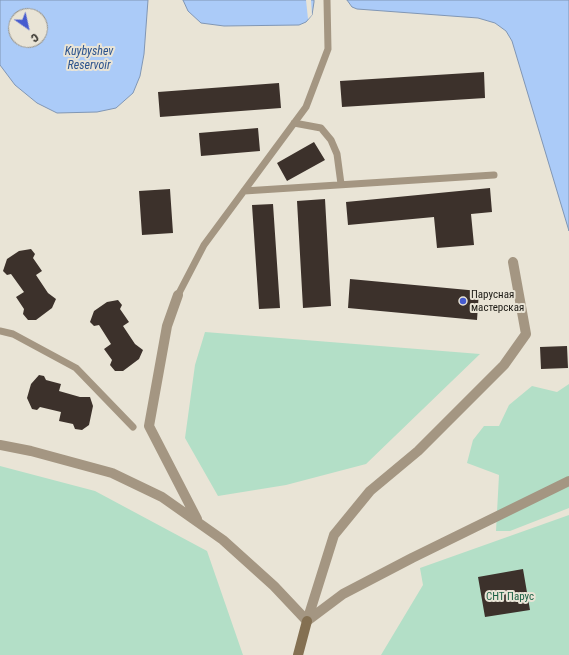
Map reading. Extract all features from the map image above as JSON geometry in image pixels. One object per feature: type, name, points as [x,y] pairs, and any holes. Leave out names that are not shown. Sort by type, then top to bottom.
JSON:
[{"type":"street","points":[[298,655],[334,535],[370,492],[418,451],[504,364],[526,334],[513,262]]},
{"type":"street","points":[[178,295],[167,326],[149,426],[198,521]]},
{"type":"street","points":[[0,445],[31,451],[112,473],[162,497],[223,540],[274,586],[307,621]]},
{"type":"street","points":[[307,621],[350,590],[569,481]]},
{"type":"lane","points":[[178,295],[204,245],[306,107],[328,49],[327,0]]},
{"type":"lane","points":[[294,123],[321,128],[331,140],[337,154],[340,184]]},
{"type":"lane","points":[[244,191],[494,175]]},
{"type":"lane","points":[[0,331],[14,334],[76,368],[133,427]]},
{"type":"green space","points":[[205,332],[480,354],[366,464],[286,485],[218,496],[185,438],[195,365]]},
{"type":"green space","points":[[569,384],[569,508],[510,531],[496,531],[499,475],[467,463],[473,440],[484,426],[499,426],[509,405],[532,386],[557,392]]},
{"type":"green space","points":[[0,466],[95,491],[207,551],[243,655],[0,655]]},
{"type":"green space","name":"СНТ Парус","points":[[569,515],[569,655],[381,655],[423,585],[420,568]]},
{"type":"water","name":"Kuybyshev Reservoir","points":[[0,0],[148,0],[144,54],[140,76],[133,93],[116,108],[97,112],[57,113],[37,103],[15,85],[0,65]]},
{"type":"water","points":[[183,0],[314,0],[314,2],[312,15],[306,22],[299,25],[224,26],[201,23],[188,11]]},
{"type":"water","points":[[347,0],[569,0],[569,231],[512,41],[506,31],[495,23],[478,18],[357,9],[352,7]]},
{"type":"pier","points":[[306,0],[311,0],[312,15],[308,19]]},
{"type":"building","points":[[484,72],[485,98],[342,107],[340,81]]},
{"type":"building","points":[[279,83],[281,108],[160,117],[158,92]]},
{"type":"building","points":[[258,128],[260,151],[201,156],[199,133]]},
{"type":"building","points":[[314,142],[325,160],[287,181],[277,163]]},
{"type":"building","points":[[490,188],[492,212],[471,214],[474,245],[437,248],[434,217],[348,225],[346,202]]},
{"type":"building","points":[[170,189],[173,233],[142,235],[139,191]]},
{"type":"building","points":[[325,199],[331,306],[303,308],[297,201]]},
{"type":"building","points":[[273,204],[280,308],[259,309],[252,205]]},
{"type":"building","points":[[31,249],[35,254],[33,258],[42,271],[36,275],[48,293],[56,299],[52,308],[36,320],[28,320],[23,314],[24,309],[16,297],[24,292],[11,274],[7,275],[3,271],[7,259],[19,251]]},
{"type":"building","points":[[350,279],[479,291],[477,320],[348,308]]},
{"type":"building","points":[[118,300],[122,305],[120,309],[129,322],[123,326],[135,344],[143,350],[139,359],[123,371],[115,371],[110,365],[112,360],[104,349],[111,344],[99,325],[94,326],[90,322],[94,311],[107,302]]},
{"type":"building","points":[[567,346],[568,368],[541,369],[540,347]]},
{"type":"building","points":[[39,375],[44,376],[46,380],[61,384],[59,391],[80,397],[90,397],[93,406],[89,425],[82,430],[75,429],[73,424],[59,421],[61,412],[40,407],[37,410],[32,409],[27,398],[31,384]]},
{"type":"building","points":[[523,569],[530,610],[485,617],[478,577]]},
{"type":"place","name":"Парусная мастерская","points":[[463,301]]}]
